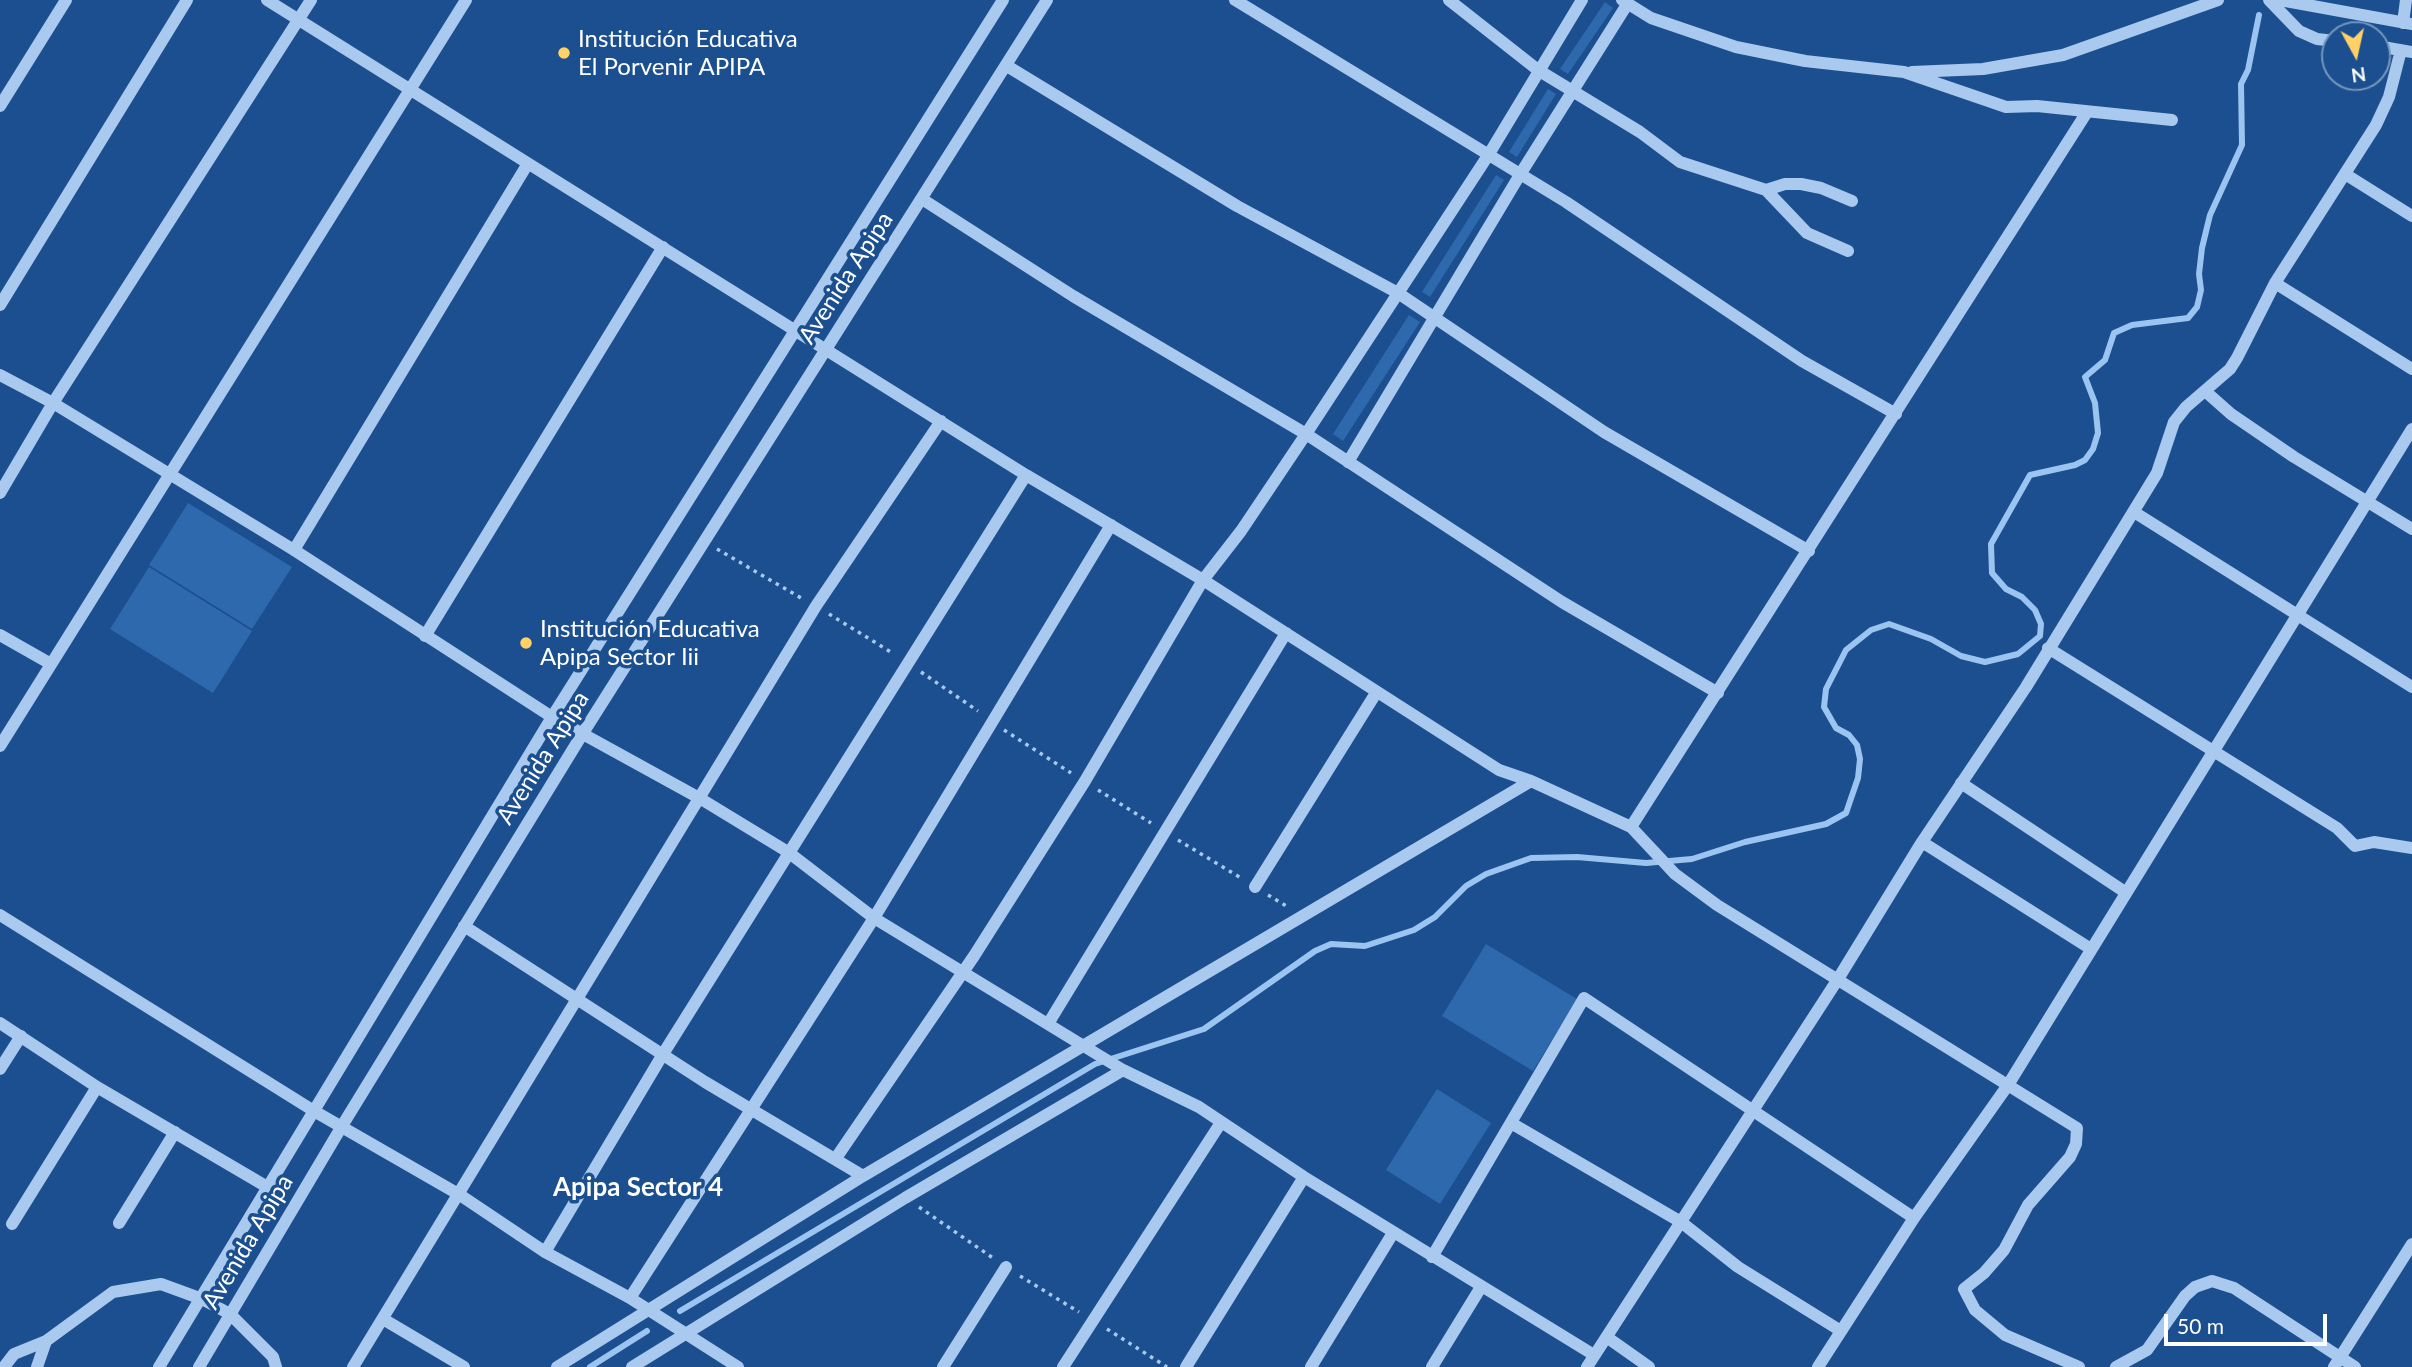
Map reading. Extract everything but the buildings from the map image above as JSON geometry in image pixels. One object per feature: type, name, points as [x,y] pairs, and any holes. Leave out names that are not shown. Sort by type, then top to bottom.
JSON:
[{"type":"street","points":[[0,106],[66,0]]},
{"type":"street","points":[[0,305],[187,0]]},
{"type":"street","points":[[267,0],[1026,475],[1203,580],[1499,770],[1531,781],[1631,827],[1675,874],[1696,889],[2077,1128],[2076,1144],[2070,1157],[2028,1205],[2004,1250],[1984,1273],[1964,1289],[1975,1310],[2005,1335],[2079,1367]]},
{"type":"street","points":[[0,493],[53,403],[311,0]]},
{"type":"street","points":[[0,746],[466,0]]},
{"type":"street","name":"Avenida Apipa","points":[[159,1367],[552,717],[1003,0]]},
{"type":"street","name":"Avenida Apipa","points":[[200,1367],[342,1126],[583,733],[1047,0]]},
{"type":"street","points":[[1235,0],[1521,173],[1801,361],[1896,414]]},
{"type":"street","points":[[1449,0],[1538,70],[1640,132],[1680,162],[1766,190],[1807,233],[1848,251]]},
{"type":"street","points":[[836,1158],[961,970],[974,956],[1084,781],[1203,580],[1241,531],[1489,154],[1581,0]]},
{"type":"street","points":[[1348,462],[1625,2],[1651,18],[1736,47],[1805,61],[1904,72],[1983,69],[2063,55],[2218,0]]},
{"type":"street","points":[[2269,0],[2300,31],[2321,39]]},
{"type":"street","points":[[2288,1],[2407,24],[2406,0]]},
{"type":"street","points":[[1587,1367],[1838,979],[1922,842],[2026,687],[2157,473],[2174,422],[2186,407],[2230,369],[2237,358],[2275,283],[2376,125],[2407,51]]},
{"type":"street","points":[[1007,66],[1237,206],[1398,293],[1604,432],[1809,551]]},
{"type":"street","points":[[1904,72],[2006,107],[2037,106],[2172,120]]},
{"type":"street","points":[[1631,827],[2087,112]]},
{"type":"street","points":[[294,550],[527,164]]},
{"type":"street","points":[[2345,174],[2412,216]]},
{"type":"street","points":[[1766,190],[1786,184],[1801,184],[1821,188],[1852,201]]},
{"type":"street","points":[[922,199],[1073,296],[1306,434],[1562,602],[1717,693]]},
{"type":"street","points":[[425,636],[663,247]]},
{"type":"street","points":[[2275,283],[2412,369]]},
{"type":"street","points":[[0,375],[53,403],[294,550],[552,717],[701,799],[788,852],[874,918],[1123,1070],[1199,1107],[1220,1124],[1393,1233],[1594,1354]]},
{"type":"street","points":[[2205,391],[2231,414],[2283,450],[2368,499],[2412,529]]},
{"type":"street","points":[[353,1367],[816,606],[941,421]]},
{"type":"street","points":[[1818,1367],[1914,1219],[2008,1085],[2412,429]]},
{"type":"street","points":[[545,1252],[788,852],[1026,475]]},
{"type":"street","points":[[2134,512],[2298,614],[2360,657],[2412,687]]},
{"type":"street","points":[[630,1298],[874,918],[1111,525]]},
{"type":"street","points":[[1048,1024],[1286,633]]},
{"type":"street","points":[[0,635],[51,664]]},
{"type":"street","points":[[2048,648],[2337,828],[2355,846],[2374,842],[2412,848]]},
{"type":"street","points":[[1255,887],[1376,693]]},
{"type":"street","points":[[557,1367],[863,1176],[1531,781]]},
{"type":"street","points":[[1961,783],[2125,892]]},
{"type":"street","points":[[1922,842],[2091,949]]},
{"type":"street","points":[[0,915],[314,1111],[460,1195],[545,1252],[630,1298],[724,1363],[738,1367]]},
{"type":"street","points":[[464,926],[663,1054],[863,1176]]},
{"type":"street","points":[[1432,1257],[1584,998],[1914,1219]]},
{"type":"street","points":[[0,1023],[97,1087],[269,1188]]},
{"type":"street","points":[[0,1069],[21,1036]]},
{"type":"street","points":[[632,1367],[905,1198],[1123,1070]]},
{"type":"street","points":[[12,1224],[97,1087]]},
{"type":"street","points":[[1511,1123],[1681,1222],[1738,1267],[1841,1331]]},
{"type":"street","points":[[1063,1367],[1220,1124]]},
{"type":"street","points":[[119,1223],[175,1132]]},
{"type":"street","points":[[1186,1367],[1304,1177]]},
{"type":"street","points":[[1311,1367],[1393,1233]]},
{"type":"street","points":[[2337,1363],[2412,1244]]},
{"type":"street","points":[[943,1367],[1006,1267]]},
{"type":"street","points":[[2116,1367],[2147,1350],[2185,1296],[2195,1287],[2212,1281],[2234,1288],[2337,1363],[2355,1367]]},
{"type":"street","points":[[4,1367],[14,1354],[46,1341],[113,1292],[161,1284],[202,1299],[230,1314],[273,1357],[276,1367]]},
{"type":"street","points":[[1432,1367],[1481,1287]]},
{"type":"street","points":[[383,1319],[464,1367]]},
{"type":"street","points":[[1608,1338],[1649,1367]]},
{"type":"street","points":[[37,1367],[46,1341]]},
{"type":"path","points":[[905,1198],[1006,1267],[1167,1367]]},
{"type":"shaded area","points":[[1605,2],[1613,8],[1568,74],[1560,69]]},
{"type":"shaded area","points":[[1548,89],[1556,94],[1517,157],[1509,152]]},
{"type":"shaded area","points":[[1496,175],[1504,180],[1430,297],[1422,292]]},
{"type":"shaded area","points":[[1409,315],[1420,322],[1343,441],[1333,434]]},
{"type":"shaded area","points":[[188,503],[292,567],[252,629],[149,565]]},
{"type":"shaded area","points":[[149,567],[252,631],[213,693],[110,629]]},
{"type":"shaded area","points":[[1486,944],[1577,999],[1533,1071],[1442,1016]]},
{"type":"shaded area","points":[[1437,1089],[1491,1123],[1440,1204],[1386,1170]]},
{"type":"waterway","points":[[680,1311],[1095,1064],[1204,1029],[1315,951],[1331,944],[1365,946],[1414,930],[1435,917],[1466,886],[1486,874],[1531,858],[1577,857],[1646,863],[1692,859],[1745,842],[1826,824],[1846,813],[1858,778],[1860,759],[1857,745],[1849,735],[1836,728],[1824,707],[1826,689],[1846,650],[1871,630],[1889,624],[1931,639],[1961,656],[1985,662],[2018,654],[2040,636],[2041,624],[2035,610],[2022,597],[2006,589],[1992,573],[1991,544],[2030,475],[2075,465],[2085,460],[2093,449],[2098,433],[2095,403],[2085,377],[2105,360],[2114,333],[2132,325],[2188,318],[2197,307],[2201,290],[2199,274],[2202,248],[2210,215],[2242,145],[2241,84],[2248,70],[2259,15]]},
{"type":"waterway","points":[[590,1367],[647,1331]]},
{"type":"place","name":"Institución Educativa El Porvenir APIPA","points":[[564,53]]},
{"type":"place","name":"Institución Educativa Apipa Sector Iii","points":[[526,643]]},
{"type":"district","name":"Apipa Sector 4","points":[[638,1188]]}]
